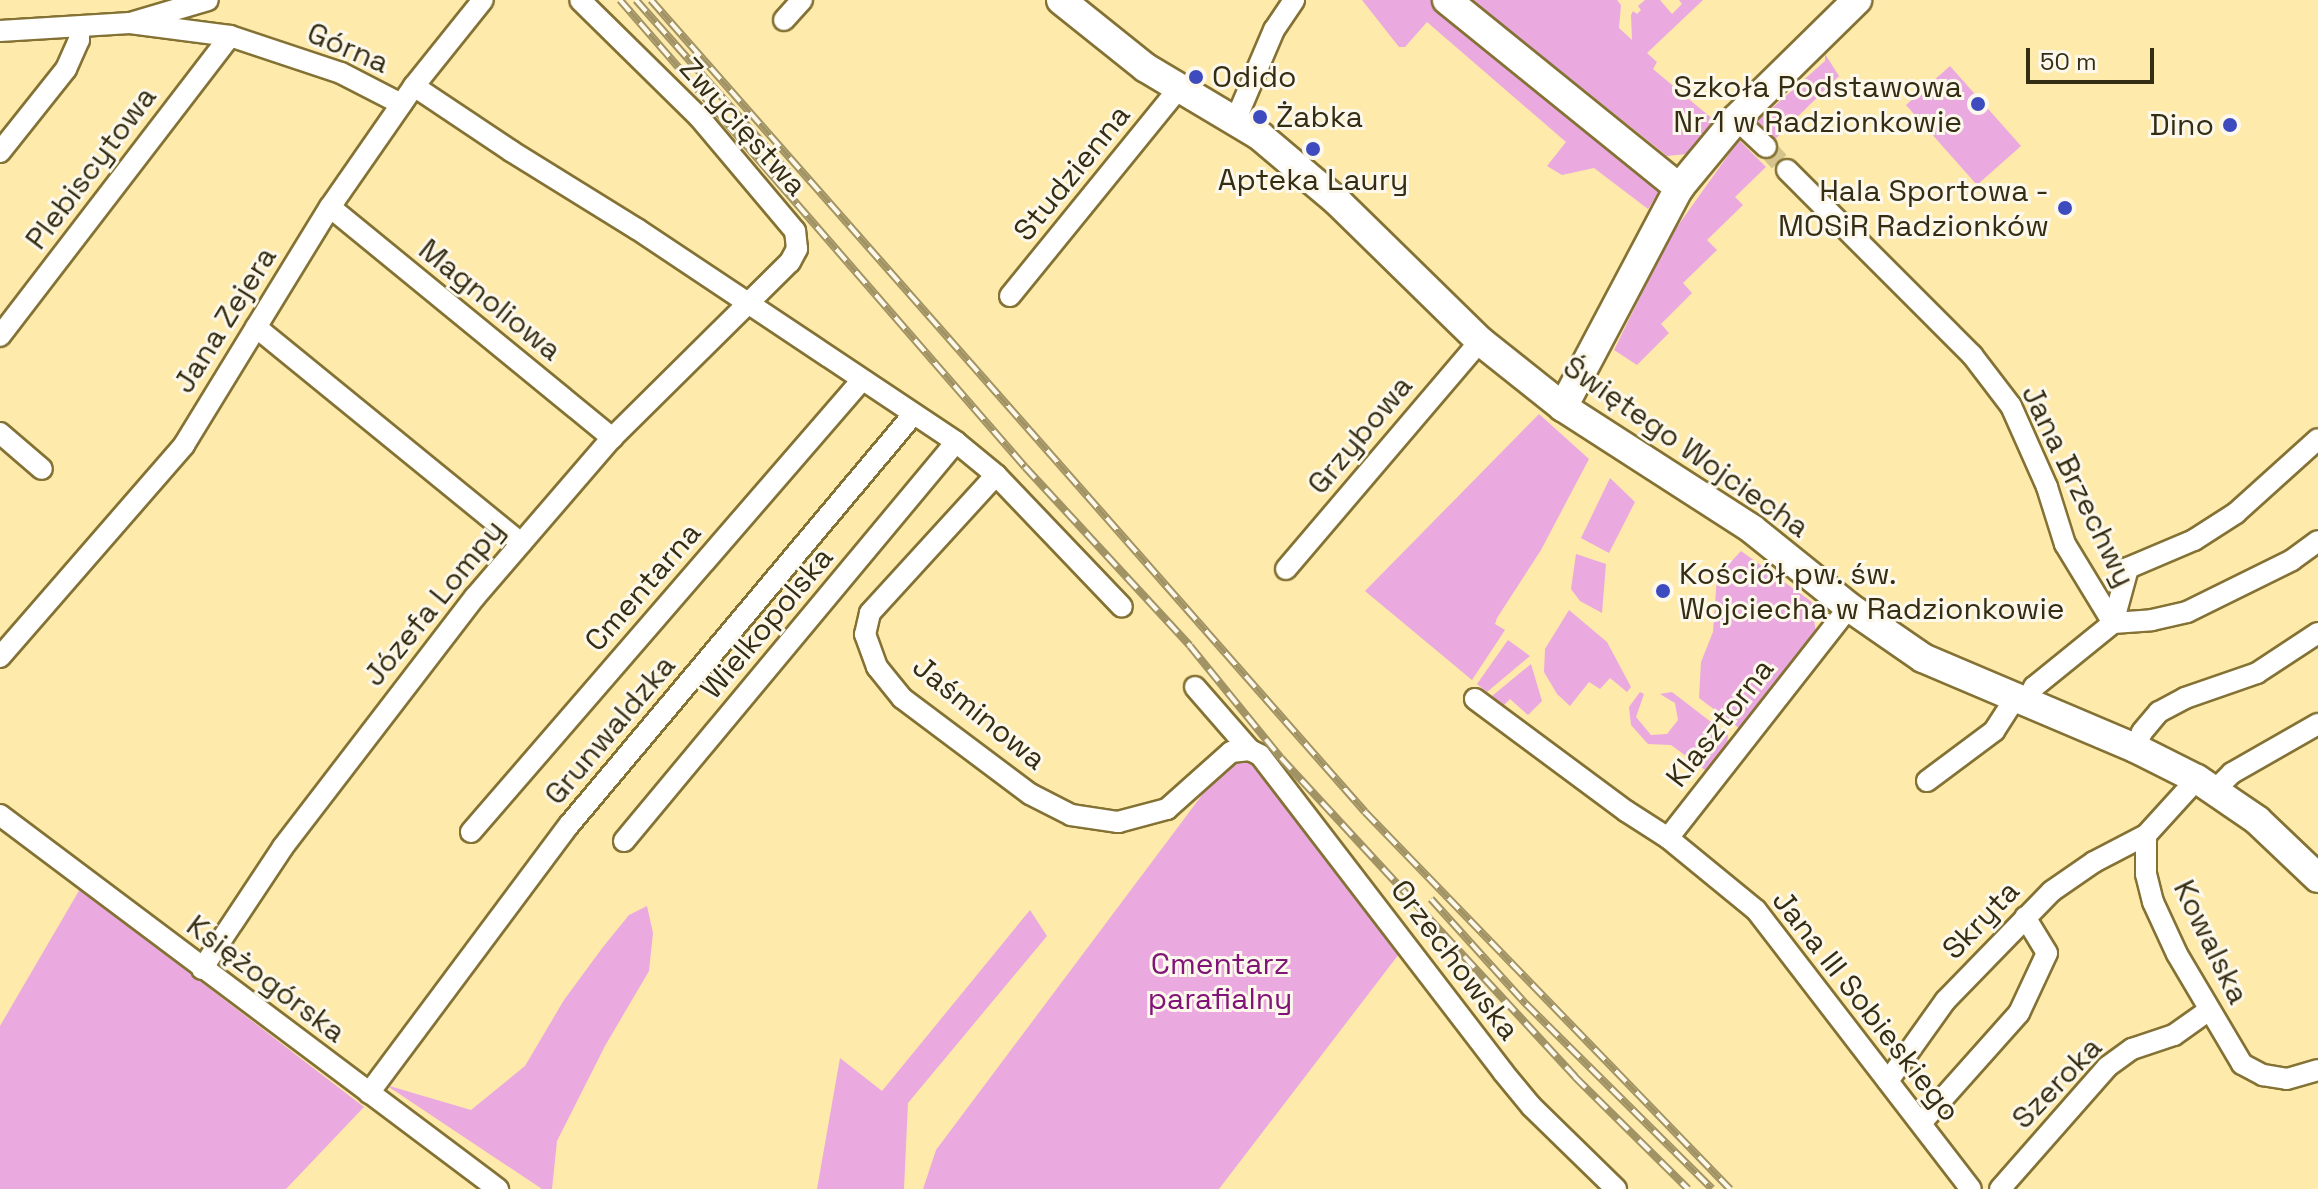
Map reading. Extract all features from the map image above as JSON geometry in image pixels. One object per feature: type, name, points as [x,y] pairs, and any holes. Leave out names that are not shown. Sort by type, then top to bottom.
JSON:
[{"type":"street","points":[[0,31],[130,23],[208,0]]},
{"type":"street","name":"Jana Zejera","points":[[0,657],[184,445],[330,207],[414,86],[483,0]]},
{"type":"street","name":"Zwycięstwa","points":[[580,0],[698,116],[795,231],[797,249],[790,262],[749,305]]},
{"type":"street","points":[[784,20],[802,0]]},
{"type":"street","name":"Świętego Wojciecha","points":[[1061,0],[1146,68],[1236,119],[1338,202],[1480,341],[1563,407],[1752,529],[1849,607],[1923,658],[2135,748],[2206,784],[2289,847],[2318,878]]},
{"type":"street","points":[[1236,119],[1274,30],[1294,0]]},
{"type":"street","points":[[1447,0],[1679,188]]},
{"type":"street","points":[[1563,407],[1679,188],[1736,119],[1857,0]]},
{"type":"street","name":"Górna","points":[[130,23],[230,36],[341,73],[401,104]]},
{"type":"street","points":[[0,152],[66,69],[79,40],[79,27]]},
{"type":"street","name":"Plebiscytowa","points":[[0,336],[230,36]]},
{"type":"street","points":[[414,86],[749,305],[912,416],[956,442],[996,475],[1122,607]]},
{"type":"street","name":"Studzienna","points":[[1010,296],[1180,87]]},
{"type":"street","points":[[1736,119],[1766,147]]},
{"type":"street","name":"Jana Brzechwy","points":[[1787,170],[1972,355],[2011,406],[2047,487],[2065,544],[2113,623]]},
{"type":"street","name":"Magnoliowa","points":[[330,207],[612,438]]},
{"type":"street","name":"Józefa Lompy","points":[[202,969],[283,847],[408,681],[521,543],[612,438],[749,305]]},
{"type":"street","points":[[256,327],[521,543]]},
{"type":"street","name":"Grzybowa","points":[[1286,569],[1480,341]]},
{"type":"street","name":"Cmentarna","points":[[471,832],[861,381]]},
{"type":"street","name":"Grunwaldzka","points":[[369,1093],[569,825],[912,416]]},
{"type":"street","points":[[0,433],[42,469]]},
{"type":"street","points":[[2113,623],[2128,568],[2194,540],[2236,513],[2318,439]]},
{"type":"street","name":"Wielkopolska","points":[[624,841],[956,442]]},
{"type":"street","name":"Jaśminowa","points":[[996,475],[870,613],[865,634],[877,667],[902,698],[1030,794],[1071,815],[1118,822],[1167,809],[1231,752],[1255,753]]},
{"type":"street","points":[[1927,781],[1994,731],[2034,687],[2113,623],[2152,620],[2187,612],[2292,560],[2318,541]]},
{"type":"street","name":"Klasztorna","points":[[1668,838],[1849,607]]},
{"type":"street","points":[[2135,748],[2142,732],[2159,712],[2185,698],[2257,673],[2318,633]]},
{"type":"street","name":"Orzechowska","points":[[1195,687],[1255,753],[1522,1095],[1616,1189]]},
{"type":"street","name":"Jana III Sobieskiego","points":[[1475,699],[1626,811],[1668,838],[1756,910],[1971,1189]]},
{"type":"street","points":[[2146,835],[2206,784],[2232,773],[2318,724]]},
{"type":"street","name":"Księżogórska","points":[[0,815],[498,1189]]},
{"type":"street","name":"Skryta","points":[[1888,1081],[1945,1001],[2052,891],[2094,862],[2146,835]]},
{"type":"street","name":"Kowalska","points":[[2146,835],[2146,874],[2153,902],[2177,954],[2242,1064],[2263,1075],[2287,1079],[2318,1070]]},
{"type":"street","points":[[1921,1123],[2019,1013],[2047,953],[2025,917]]},
{"type":"street","name":"Szeroka","points":[[2000,1189],[2107,1067],[2132,1049],[2174,1035],[2209,1010]]},
{"type":"green space","points":[[1362,0],[1432,0],[1660,190],[1648,209],[1594,168],[1562,175],[1547,166],[1566,142],[1427,22],[1405,47],[1399,47]]},
{"type":"green space","points":[[1472,0],[1617,0],[1621,5],[1619,28],[1632,40],[1631,15],[1633,11],[1637,14],[1641,10],[1638,6],[1645,0],[1660,0],[1672,14],[1682,4],[1679,0],[1703,0],[1647,53],[1657,62],[1653,69],[1715,121],[1687,154],[1667,156]]},
{"type":"green space","points":[[1825,54],[1839,76],[1771,143],[1754,124],[1825,61]]},
{"type":"green space","points":[[1950,66],[2021,146],[1977,185],[1906,105]]},
{"type":"green space","points":[[1739,140],[1766,167],[1735,197],[1743,205],[1707,240],[1717,250],[1683,283],[1692,293],[1661,324],[1669,333],[1637,365],[1614,350],[1669,238]]},
{"type":"green space","points":[[1539,414],[1589,459],[1541,550],[1497,618],[1495,624],[1505,630],[1472,680],[1365,591]]},
{"type":"green space","points":[[1610,478],[1635,502],[1609,553],[1581,538]]},
{"type":"green space","points":[[1741,551],[1812,602],[1816,634],[1739,728],[1699,698],[1701,662],[1713,632],[1717,577]]},
{"type":"green space","points":[[1576,554],[1606,564],[1602,613],[1580,601],[1571,589]]},
{"type":"green space","points":[[1569,610],[1607,642],[1631,687],[1627,692],[1610,678],[1600,689],[1589,682],[1570,706],[1557,694],[1544,672],[1545,649]]},
{"type":"green space","points":[[1508,640],[1530,656],[1487,692],[1477,684]]},
{"type":"green space","points":[[1531,664],[1542,701],[1528,715],[1510,699],[1503,706],[1492,696]]},
{"type":"green space","points":[[1640,692],[1644,694],[1636,717],[1651,735],[1667,734],[1678,720],[1675,703],[1660,694],[1672,692],[1728,735],[1727,746],[1705,770],[1671,745],[1648,744],[1631,725],[1629,707]]},
{"type":"green space","name":"Cmentarz parafialny","points":[[1254,756],[1399,954],[1219,1189],[923,1189],[936,1150],[1229,759]]},
{"type":"green space","points":[[80,889],[364,1107],[286,1189],[0,1189],[0,1026]]},
{"type":"green space","points":[[647,906],[653,933],[649,971],[605,1046],[557,1141],[552,1189],[542,1189],[386,1085],[471,1110],[525,1066],[564,1000],[603,947],[629,915]]},
{"type":"green space","points":[[1030,910],[1047,936],[908,1103],[904,1189],[817,1189],[840,1058],[882,1091]]},
{"type":"tunnel","points":[[1766,147],[1787,170]]},
{"type":"railway","points":[[620,0],[1025,467],[1190,646],[1281,758],[1575,1077],[1688,1189]]},
{"type":"railway","points":[[636,0],[790,174]]},
{"type":"railway","points":[[651,0],[1365,812],[1730,1189]]},
{"type":"railway","points":[[1431,899],[1526,1004],[1712,1189]]},
{"type":"place","name":"Odido","points":[[1196,77]]},
{"type":"place","name":"Szkoła Podstawowa Nr 1 w Radzionkowie","points":[[1978,104]]},
{"type":"place","name":"Żabka","points":[[1260,117]]},
{"type":"place","name":"Dino","points":[[2230,125]]},
{"type":"place","name":"Apteka Laury","points":[[1313,149]]},
{"type":"place","name":"Hala Sportowa - MOSiR Radzionków","points":[[2065,208]]},
{"type":"place","name":"Kościół pw. św. Wojciecha w Radzionkowie","points":[[1663,591]]}]
